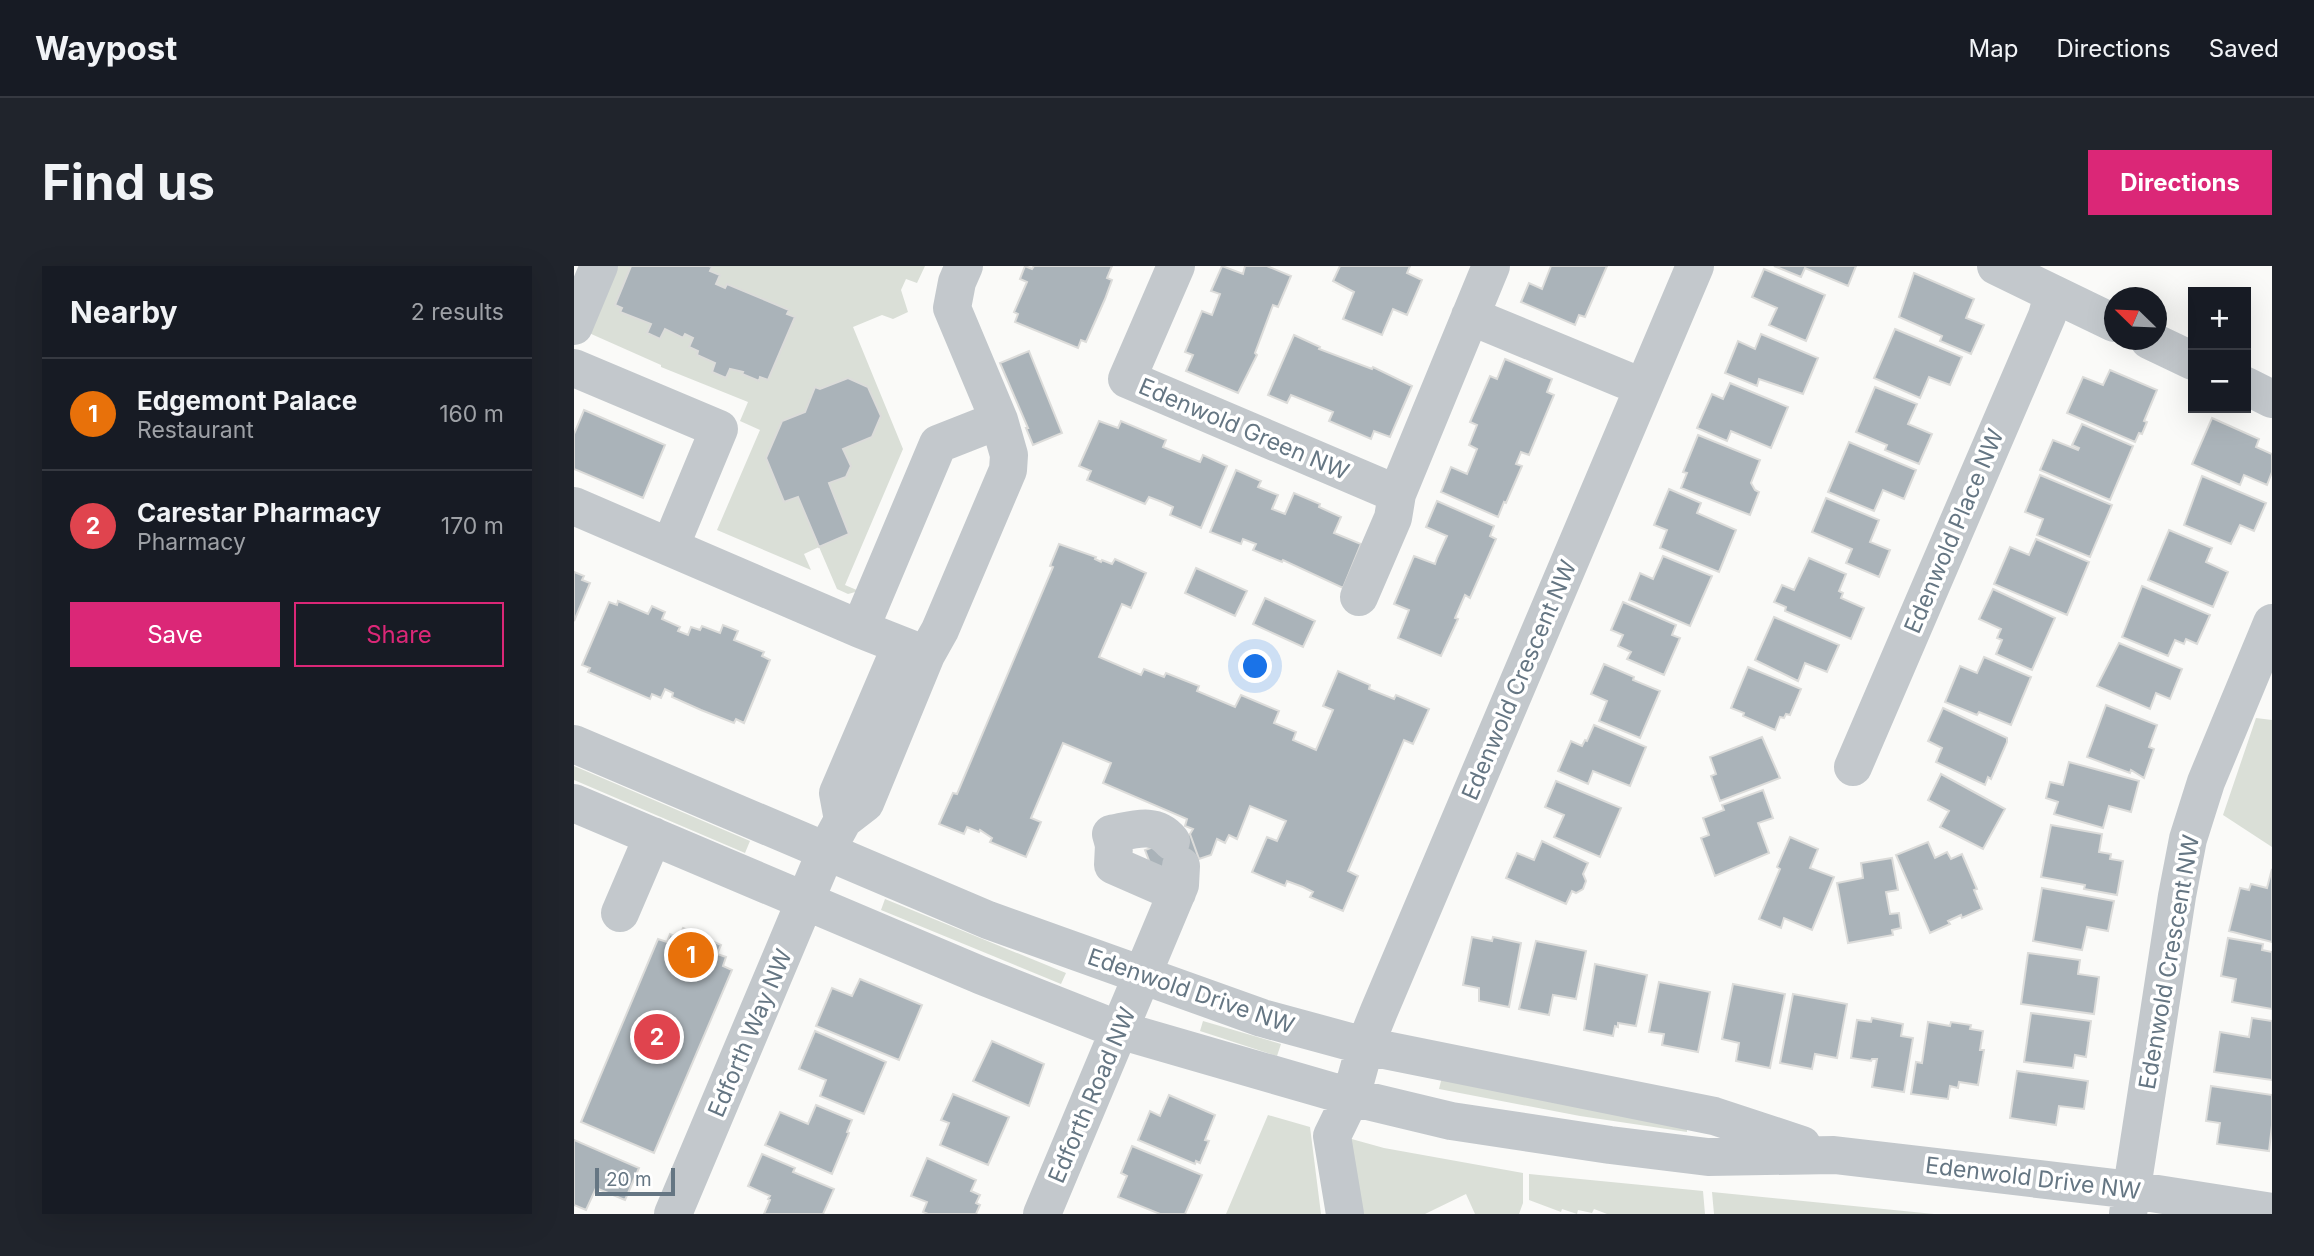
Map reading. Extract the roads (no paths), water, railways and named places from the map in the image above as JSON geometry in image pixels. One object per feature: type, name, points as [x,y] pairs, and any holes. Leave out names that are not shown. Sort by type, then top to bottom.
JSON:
[{"type":"street","points":[[574,326],[599,266]]},
{"type":"street","points":[[835,836],[865,803],[913,651],[940,629],[1008,470],[1010,455],[999,420],[952,308],[957,282],[964,266]]},
{"type":"street","name":"Edenwold Green NW","points":[[1176,266],[1127,379],[1397,494]]},
{"type":"street","points":[[1359,597],[1393,518],[1397,494],[1492,266]]},
{"type":"street","name":"Edenwold Crescent NW","points":[[1345,1214],[1332,1136],[1351,1097],[1365,1046],[1695,266]]},
{"type":"street","points":[[1996,266],[2104,318]]},
{"type":"street","name":"Edenwold Place NW","points":[[1853,766],[2047,316],[2053,294]]},
{"type":"street","points":[[1470,316],[1642,387]]},
{"type":"street","points":[[2167,349],[2188,359]]},
{"type":"street","points":[[574,368],[719,429],[670,547]]},
{"type":"street","points":[[2251,388],[2272,399]]},
{"type":"street","points":[[860,629],[938,444],[999,420]]},
{"type":"street","points":[[574,506],[913,651]]},
{"type":"street","name":"Edenwold Crescent NW","points":[[2130,1202],[2188,839],[2206,782],[2272,623]]},
{"type":"street","name":"Edenwold Drive NW","points":[[574,744],[835,836],[988,920],[1262,1018],[1365,1046],[1714,1116],[1834,1155],[2130,1202],[2272,1212]]},
{"type":"street","name":"Edenwold Drive NW","points":[[574,803],[980,975],[1119,1030],[1351,1097],[1451,1121],[1708,1157],[1834,1155]]},
{"type":"street","points":[[620,913],[653,836]]},
{"type":"street","name":"Edforth Way NW","points":[[673,1214],[835,836]]},
{"type":"street","name":"Edforth Road NW","points":[[1042,1214],[1142,977],[1176,867]]},
{"type":"place","name":"Edgemont Palace","points":[[691,955]]},
{"type":"place","name":"Carestar Pharmacy","points":[[657,1037]]}]
